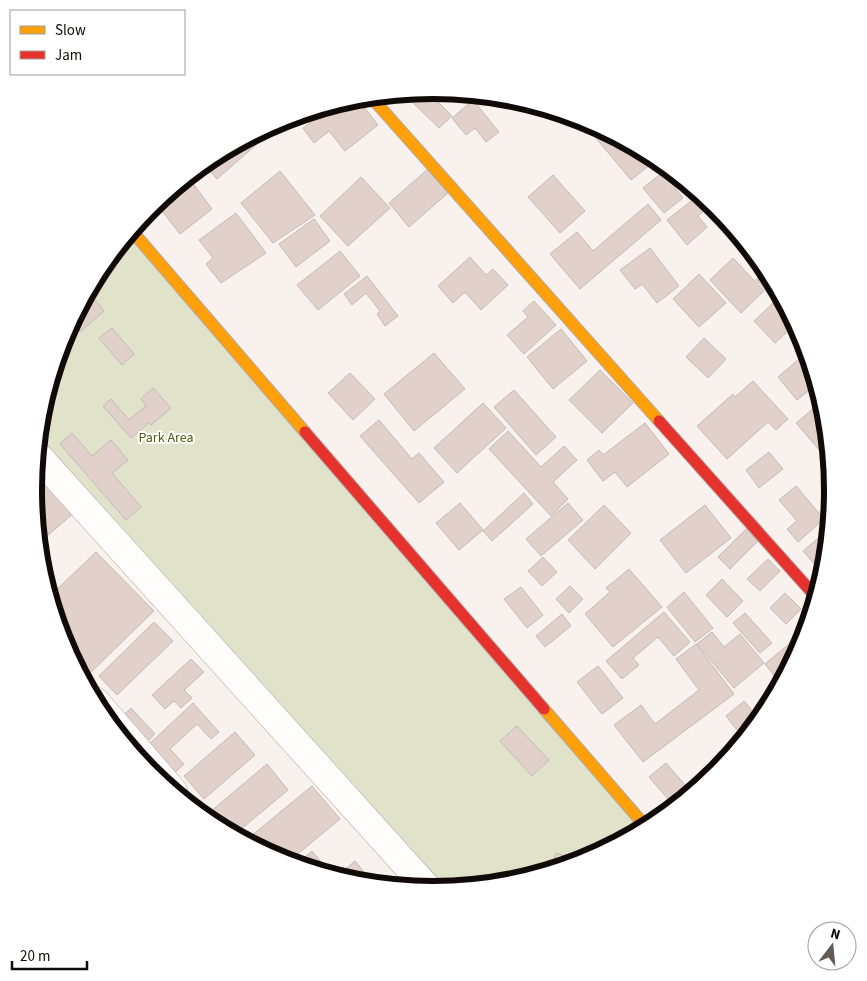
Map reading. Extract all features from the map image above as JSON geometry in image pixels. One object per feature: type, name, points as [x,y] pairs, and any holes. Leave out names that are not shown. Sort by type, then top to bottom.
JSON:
[{"type":"street","points":[[377,104],[811,591]]},
{"type":"street","points":[[137,237],[641,822]]},
{"type":"street","points":[[43,462],[415,881]]},
{"type":"green space","name":"Park Area","points":[[137,237],[641,822],[583,852],[535,868],[485,878],[425,882],[44,460],[50,414],[63,365],[72,341],[108,273]]},
{"type":"building","points":[[435,99],[452,116],[439,128],[410,100]]},
{"type":"building","points":[[471,101],[474,102],[499,132],[486,142],[475,128],[466,135],[452,118]]},
{"type":"building","points":[[363,106],[378,125],[345,151],[329,131],[314,143],[303,128],[316,118]]},
{"type":"building","points":[[592,133],[650,165],[631,180]]},
{"type":"building","points":[[256,143],[257,144],[217,179],[209,170]]},
{"type":"building","points":[[428,169],[448,193],[409,227],[389,203]]},
{"type":"building","points":[[280,171],[315,215],[273,243],[241,203]]},
{"type":"building","points":[[662,173],[683,198],[664,213],[643,188]]},
{"type":"building","points":[[553,175],[585,211],[560,233],[528,197]]},
{"type":"building","points":[[361,177],[390,208],[348,246],[320,216]]},
{"type":"building","points":[[192,182],[212,209],[180,234],[161,210]]},
{"type":"building","points":[[693,199],[705,210],[698,216],[707,227],[687,245],[667,220]]},
{"type":"building","points":[[648,204],[661,220],[580,289],[550,254],[577,232],[593,251]]},
{"type":"building","points":[[236,213],[266,253],[221,283],[206,264],[213,258],[199,240]]},
{"type":"building","points":[[314,219],[330,241],[296,267],[279,244]]},
{"type":"building","points":[[650,248],[679,286],[657,303],[642,284],[635,289],[620,270]]},
{"type":"building","points":[[340,251],[360,276],[318,310],[297,285]]},
{"type":"building","points":[[470,257],[486,275],[493,269],[508,285],[481,310],[465,292],[453,303],[438,286]]},
{"type":"building","points":[[733,258],[764,291],[741,313],[710,280]]},
{"type":"building","points":[[699,274],[726,303],[699,327],[673,299]]},
{"type":"building","points":[[367,276],[398,316],[385,326],[377,314],[380,311],[366,293],[352,305],[344,294]]},
{"type":"building","points":[[761,276],[774,299],[756,280]]},
{"type":"building","points":[[93,298],[104,311],[80,332],[78,329]]},
{"type":"building","points":[[534,301],[556,325],[524,354],[507,335],[528,317],[523,311]]},
{"type":"building","points":[[774,302],[790,330],[775,343],[754,321]]},
{"type":"building","points":[[112,328],[134,354],[122,365],[99,338]]},
{"type":"building","points":[[561,329],[587,361],[553,389],[527,357]]},
{"type":"building","points":[[704,338],[726,359],[708,378],[686,357]]},
{"type":"building","points":[[434,353],[465,389],[414,431],[384,394]]},
{"type":"building","points":[[801,357],[811,389],[797,400],[778,377]]},
{"type":"building","points":[[600,370],[633,403],[602,433],[569,400]]},
{"type":"building","points":[[350,373],[375,399],[353,420],[328,393]]},
{"type":"building","points":[[753,381],[788,419],[776,430],[768,422],[727,459],[697,426],[733,394],[735,397]]},
{"type":"building","points":[[153,388],[171,408],[151,425],[149,423],[131,438],[103,406],[111,399],[129,420],[146,406],[141,399]]},
{"type":"building","points":[[514,390],[556,437],[536,455],[494,407]]},
{"type":"building","points":[[483,403],[506,428],[457,473],[434,448]]},
{"type":"building","points":[[815,407],[823,454],[796,423]]},
{"type":"building","points":[[379,420],[412,459],[419,453],[444,482],[419,503],[360,436]]},
{"type":"building","points":[[645,423],[669,454],[627,487],[615,472],[603,481],[587,460],[599,450],[603,455]]},
{"type":"building","points":[[508,431],[541,467],[564,446],[577,460],[553,482],[568,499],[551,516],[489,449]]},
{"type":"building","points":[[72,433],[92,456],[111,440],[128,460],[112,473],[141,507],[126,520],[60,444]]},
{"type":"building","points":[[769,452],[783,469],[759,488],[746,470]]},
{"type":"building","points":[[44,476],[75,512],[47,536],[43,516]]},
{"type":"building","points":[[796,486],[824,519],[798,542],[787,529],[797,521],[779,500]]},
{"type":"building","points":[[524,493],[533,504],[492,541],[483,531]]},
{"type":"building","points":[[460,503],[483,530],[459,550],[436,523]]},
{"type":"building","points":[[568,503],[583,520],[541,556],[526,539]]},
{"type":"building","points":[[604,505],[631,533],[595,569],[568,540]]},
{"type":"building","points":[[705,505],[731,538],[686,573],[660,540]]},
{"type":"building","points":[[747,528],[759,540],[730,569],[718,557]]},
{"type":"building","points":[[822,535],[817,567],[803,551]]},
{"type":"building","points":[[96,552],[154,611],[89,674],[72,640],[56,591]]},
{"type":"building","points":[[543,557],[557,572],[542,586],[528,571]]},
{"type":"building","points":[[768,559],[780,571],[760,591],[747,579]]},
{"type":"building","points":[[629,569],[662,607],[613,647],[585,614],[610,592],[606,588]]},
{"type":"building","points":[[722,579],[743,601],[727,617],[706,595]]},
{"type":"building","points":[[570,586],[583,599],[569,613],[556,599]]},
{"type":"building","points":[[521,587],[543,615],[527,628],[504,599]]},
{"type":"building","points":[[684,592],[713,628],[695,642],[667,607]]},
{"type":"building","points":[[785,593],[801,609],[786,624],[770,608]]},
{"type":"building","points":[[664,612],[690,642],[674,656],[658,637],[633,658],[639,665],[622,679],[606,661]]},
{"type":"building","points":[[745,613],[772,643],[760,653],[733,623]]},
{"type":"building","points":[[562,614],[571,626],[545,647],[536,636]]},
{"type":"building","points":[[154,622],[173,641],[117,695],[99,676]]},
{"type":"building","points":[[712,632],[724,647],[740,634],[764,663],[734,688],[697,644]]},
{"type":"building","points":[[796,639],[776,678],[765,664]]},
{"type":"building","points":[[696,644],[734,694],[643,762],[614,725],[641,705],[655,724],[699,690],[676,659]]},
{"type":"building","points":[[191,659],[204,672],[184,690],[192,698],[181,708],[174,701],[165,709],[152,695]]},
{"type":"building","points":[[598,666],[623,698],[602,714],[577,682]]},
{"type":"building","points":[[744,701],[755,714],[740,734],[726,716]]},
{"type":"building","points":[[193,703],[219,732],[211,739],[197,724],[170,749],[184,764],[170,777],[144,749]]},
{"type":"building","points":[[131,708],[155,734],[140,748],[117,721]]},
{"type":"building","points":[[517,726],[549,760],[532,776],[500,741]]},
{"type":"building","points":[[235,732],[255,755],[204,799],[184,776]]},
{"type":"building","points":[[666,763],[687,787],[671,802],[649,777]]},
{"type":"building","points":[[267,764],[288,790],[240,830],[210,812]]},
{"type":"building","points":[[312,786],[340,819],[295,856],[251,836]]},
{"type":"building","points":[[312,851],[324,866],[308,861],[303,859]]},
{"type":"building","points":[[556,853],[569,857],[559,861],[553,863]]},
{"type":"building","points":[[355,861],[367,876],[357,874],[343,871]]},
{"type":"traffic: slow","points":[[377,104],[659,421]]},
{"type":"traffic: slow","points":[[137,237],[305,432]]},
{"type":"traffic: slow","points":[[544,709],[641,822]]},
{"type":"traffic: jam","points":[[659,421],[811,591]]},
{"type":"traffic: jam","points":[[305,432],[544,709]]}]
